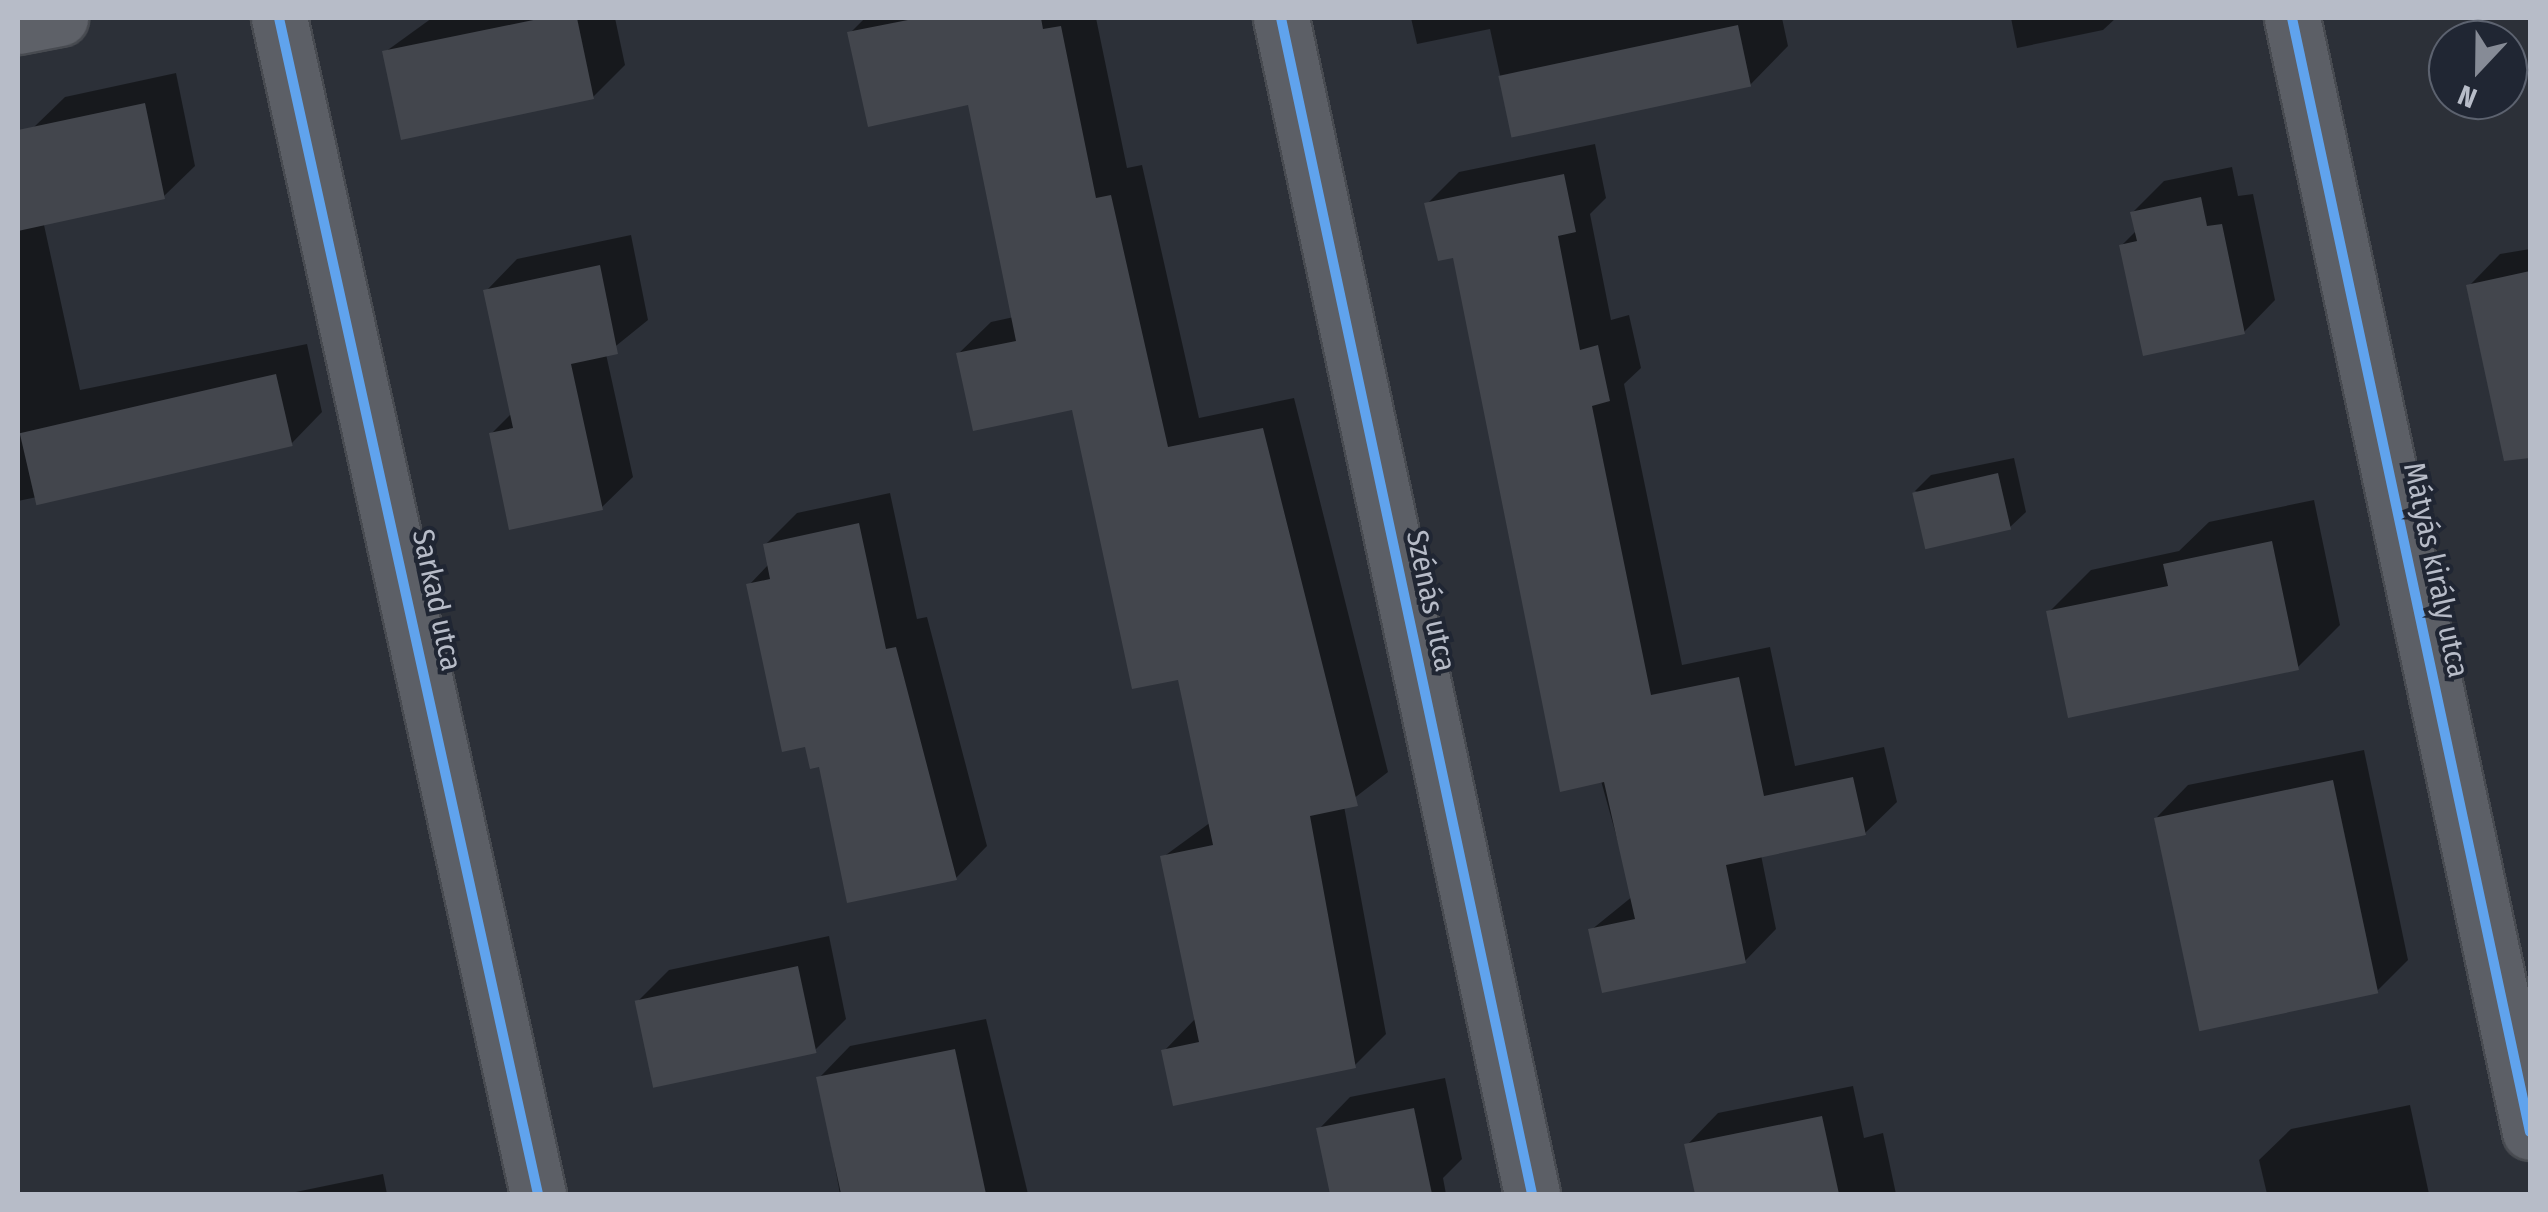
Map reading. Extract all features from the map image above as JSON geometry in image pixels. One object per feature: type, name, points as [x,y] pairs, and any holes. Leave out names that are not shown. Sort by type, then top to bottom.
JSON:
[{"type":"main road","points":[[18,26],[60,18]]},
{"type":"street","name":"Sarkad utca","points":[[279,18],[538,1194]]},
{"type":"street","name":"Szénás utca","points":[[1281,18],[1532,1194]]},
{"type":"street","name":"Mátyás király utca","points":[[2292,18],[2530,1132]]},
{"type":"building","points":[[543,18],[577,18],[594,99],[401,140],[382,51]]},
{"type":"building","points":[[918,18],[1041,18],[1043,29],[1061,26],[1096,198],[1111,195],[1168,447],[1263,428],[1358,806],[1310,816],[1356,1068],[1173,1106],[1161,1050],[1199,1042],[1160,856],[1213,845],[1178,680],[1132,689],[1072,410],[973,431],[956,353],[1016,341],[968,105],[868,127],[847,32]]},
{"type":"building","points":[[1738,25],[1751,87],[1511,138],[1498,76]]},
{"type":"building","points":[[145,103],[165,199],[18,231],[18,130]]},
{"type":"building","points":[[1564,174],[1576,232],[1558,236],[1580,350],[1598,345],[1610,401],[1592,406],[1651,695],[1739,677],[1764,796],[1853,777],[1866,835],[1726,865],[1746,963],[1602,993],[1588,929],[1635,919],[1604,782],[1560,792],[1453,258],[1438,261],[1424,203]]},
{"type":"building","points":[[2201,197],[2207,226],[2222,224],[2245,334],[2143,356],[2119,245],[2137,241],[2130,212]]},
{"type":"building","points":[[600,265],[618,354],[571,364],[603,510],[509,530],[489,433],[513,428],[483,290]]},
{"type":"building","points":[[2530,271],[2530,458],[2504,461],[2466,285]]},
{"type":"building","points":[[276,374],[293,446],[36,505],[20,433]]},
{"type":"building","points":[[1998,473],[2011,530],[1925,549],[1912,493]]},
{"type":"building","points":[[859,523],[886,649],[896,647],[957,880],[847,903],[819,767],[810,769],[805,747],[782,752],[746,584],[770,579],[763,544]]},
{"type":"building","points":[[2272,541],[2299,670],[2068,718],[2046,611],[2168,586],[2163,564]]},
{"type":"building","points":[[2333,780],[2378,993],[2199,1031],[2154,818]]},
{"type":"building","points":[[798,966],[817,1053],[653,1088],[635,1001]]},
{"type":"building","points":[[955,1049],[986,1194],[841,1194],[816,1077]]},
{"type":"building","points":[[1414,1108],[1432,1194],[1330,1194],[1316,1128]]},
{"type":"building","points":[[1822,1116],[1839,1194],[1695,1194],[1684,1144]]},
{"type":"cycle path","points":[[279,18],[538,1194]]},
{"type":"cycle path","points":[[1281,18],[1532,1194]]},
{"type":"cycle path","points":[[2292,18],[2530,1132]]}]
